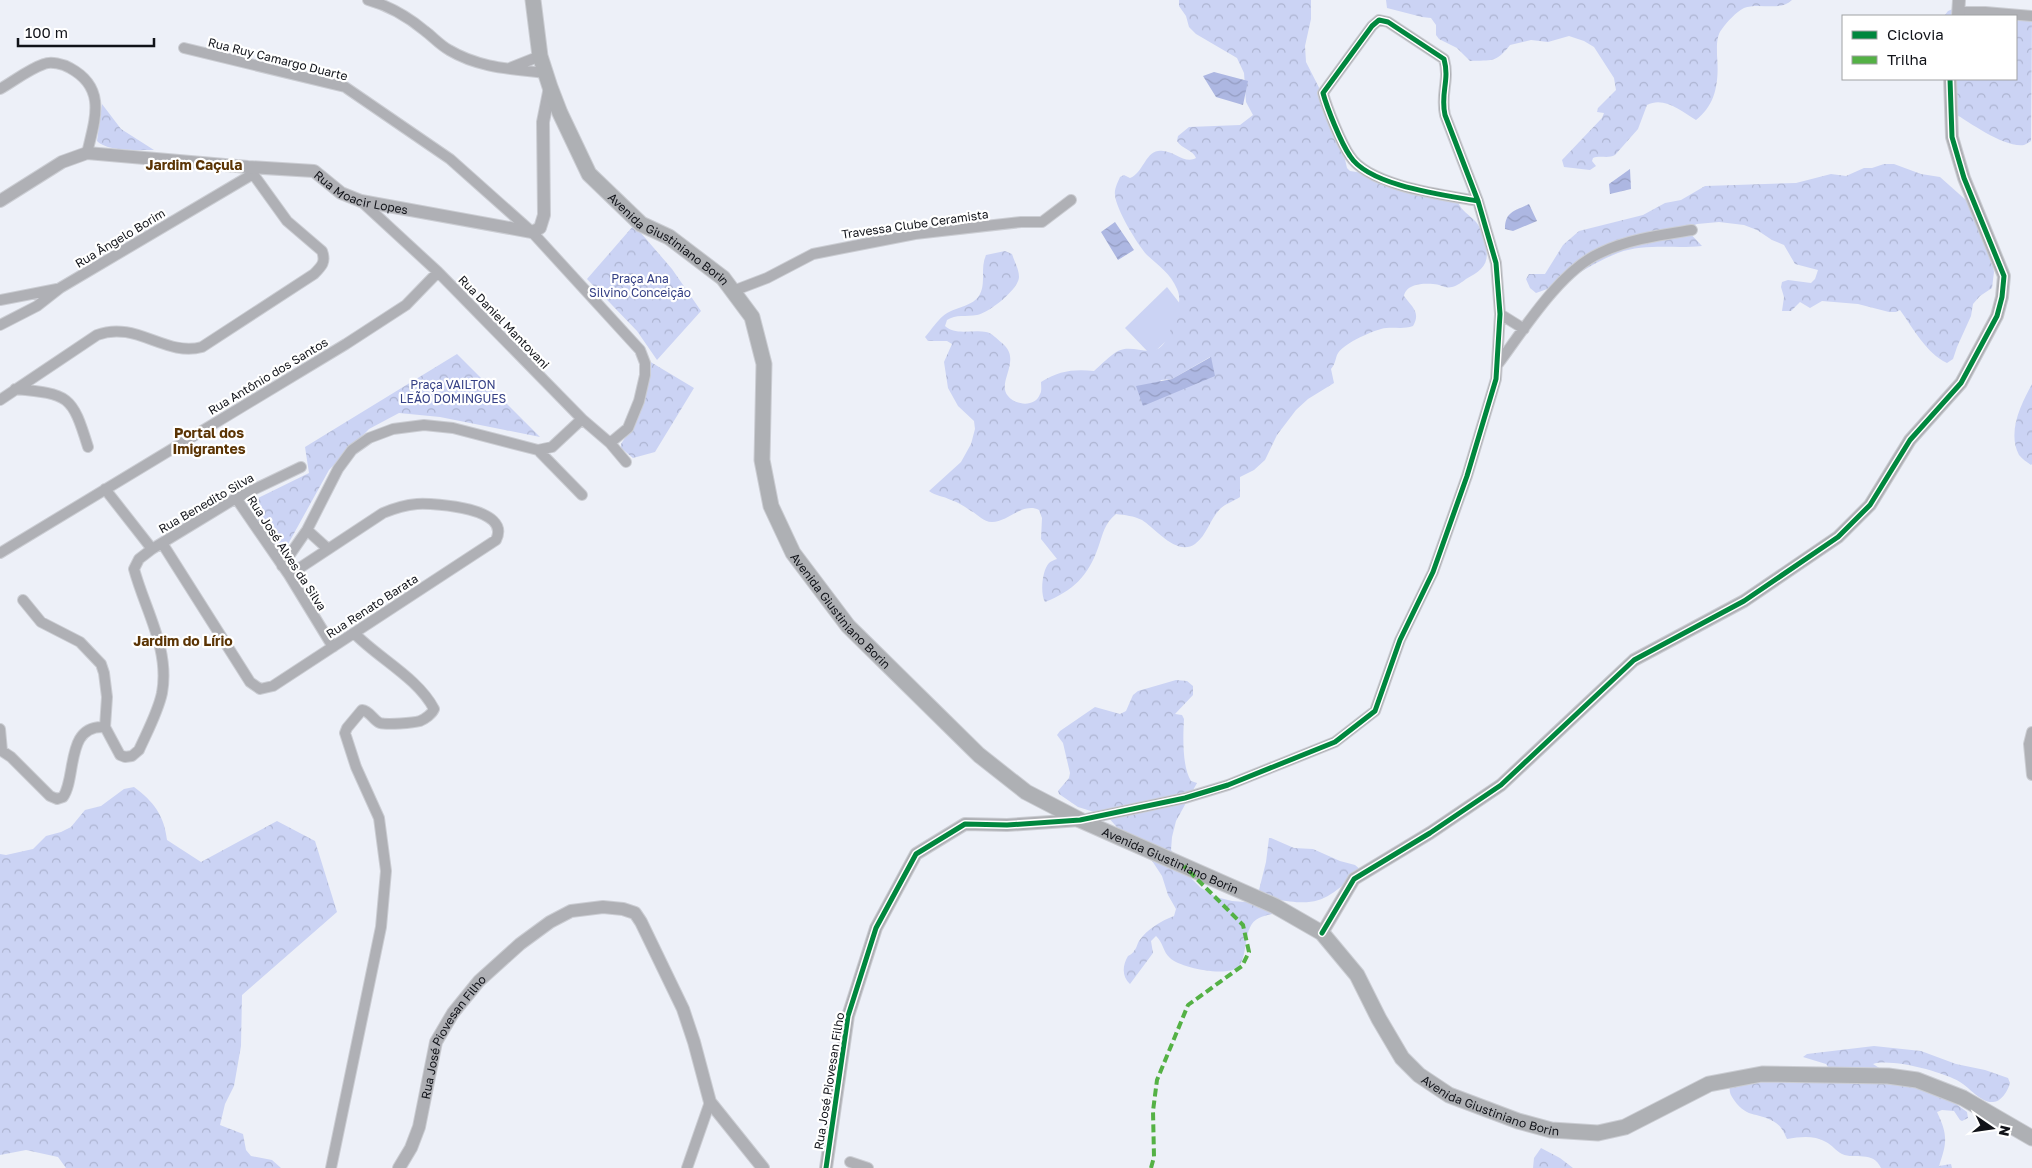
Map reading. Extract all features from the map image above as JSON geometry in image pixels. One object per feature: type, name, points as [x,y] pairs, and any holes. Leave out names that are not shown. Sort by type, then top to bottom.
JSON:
[{"type":"main road","name":"Avenida Giustiniano Borin","points":[[533,0],[540,56],[560,113],[589,174],[641,224],[669,237],[722,278],[752,317],[764,364],[762,460],[771,506],[794,553],[848,626],[979,755],[1026,792],[1080,820],[1275,906],[1322,933],[1357,975],[1379,1019],[1402,1058],[1419,1075],[1449,1095],[1518,1121],[1551,1130],[1598,1133],[1625,1127],[1709,1084],[1762,1074],[1888,1076],[1917,1080],[1963,1098],[2032,1138]]},
{"type":"street","points":[[368,0],[389,6],[412,21],[447,49],[466,59],[548,80],[543,122],[544,215],[540,228],[532,232]]},
{"type":"street","points":[[1958,6],[1985,12],[2032,16]]},
{"type":"street","points":[[1080,820],[1185,798],[1228,785],[1335,742],[1375,711],[1400,640],[1433,572],[1464,485],[1496,379],[1500,314],[1496,263],[1478,201],[1445,115],[1442,102],[1447,72],[1444,59],[1388,22],[1379,20],[1372,26],[1323,93],[1350,156],[1369,173],[1396,184],[1478,201]]},
{"type":"street","name":"Rua Ruy Camargo Duarte","points":[[184,48],[345,87],[450,159],[532,232],[640,350],[645,363],[645,374],[639,401],[628,428],[610,442]]},
{"type":"street","points":[[507,69],[540,56]]},
{"type":"street","points":[[0,89],[44,64],[55,63],[67,66],[80,74],[92,87],[96,104],[94,122],[86,153]]},
{"type":"street","points":[[1322,933],[1354,879],[1430,834],[1501,785],[1634,660],[1744,601],[1838,538],[1870,505],[1910,440],[1961,383],[1996,316],[2002,297],[2004,276],[1964,178],[1952,137],[1950,80]]},
{"type":"street","points":[[543,122],[560,113]]},
{"type":"street","name":"Rua Moacir Lopes","points":[[0,201],[62,162],[86,153],[251,170],[314,171],[341,193],[361,201],[532,232]]},
{"type":"street","points":[[0,400],[97,335],[109,330],[123,330],[178,348],[191,350],[202,347],[314,274],[323,266],[325,258],[322,251],[287,221],[251,170]]},
{"type":"street","name":"Rua Ângelo Borim","points":[[0,325],[36,306],[60,288],[251,170]]},
{"type":"street","name":"Travessa Clube Ceramista","points":[[733,290],[768,278],[813,254],[915,234],[1021,222],[1042,222],[1071,200]]},
{"type":"street","name":"Rua Daniel Mantovani","points":[[361,201],[438,272],[582,420],[610,442],[626,462]]},
{"type":"street","points":[[1497,365],[1562,279],[1598,253],[1636,240],[1692,230]]},
{"type":"street","name":"Rua Antônio dos Santos","points":[[0,553],[353,340],[406,305],[438,272]]},
{"type":"street","points":[[0,300],[60,288]]},
{"type":"street","points":[[1500,314],[1524,329]]},
{"type":"street","points":[[15,389],[54,394],[67,400],[78,416],[88,447]]},
{"type":"street","points":[[282,566],[307,530],[338,469],[352,450],[369,438],[393,428],[424,425],[454,428],[538,450],[552,447],[582,420]]},
{"type":"street","points":[[538,450],[582,495]]},
{"type":"street","name":"Rua Benedito Silva","points":[[152,548],[236,498],[300,467]]},
{"type":"street","points":[[23,600],[41,622],[80,642],[101,664],[107,697],[105,728],[116,750],[125,758],[132,756],[138,750],[162,694],[162,657],[152,619],[134,569],[139,559],[152,548],[105,489]]},
{"type":"street","name":"Rua José Alves da Silva","points":[[236,498],[289,575],[333,647]]},
{"type":"street","name":"Rua Renato Barata","points":[[162,543],[250,682],[260,689],[273,686],[496,540],[499,534],[494,520],[485,514],[441,505],[419,504],[399,507],[384,513],[328,549]]},
{"type":"street","points":[[289,575],[328,549],[307,530]]},
{"type":"street","points":[[332,1168],[381,927],[386,871],[379,818],[356,767],[345,733],[362,710],[366,711],[377,721],[387,724],[419,721],[433,712],[434,709],[408,679],[354,633]]},
{"type":"street","points":[[0,729],[1,752],[11,757],[50,796],[57,799],[64,797],[70,784],[71,765],[76,746],[86,733],[98,727],[105,728]]},
{"type":"street","points":[[2032,732],[2029,744],[2032,775]]},
{"type":"street","name":"Rua José Piovesan Filho","points":[[826,1168],[848,1016],[876,928],[916,854],[966,824],[1007,825],[1080,820]]},
{"type":"street","name":"Rua José Piovesan Filho","points":[[399,1168],[412,1148],[419,1127],[436,1042],[453,1014],[479,981],[520,944],[550,922],[571,911],[603,906],[635,913],[641,922],[683,1009],[710,1102],[763,1168]]},
{"type":"street","points":[[687,1168],[710,1102]]},
{"type":"street","points":[[850,1162],[868,1168]]},
{"type":"green space","points":[[1179,0],[1311,0],[1311,19],[1305,46],[1306,62],[1336,121],[1347,168],[1350,171],[1363,173],[1458,202],[1480,228],[1484,237],[1487,258],[1480,270],[1454,286],[1425,284],[1416,285],[1408,289],[1404,296],[1416,313],[1413,326],[1385,328],[1357,339],[1344,347],[1337,355],[1331,369],[1334,383],[1308,399],[1296,410],[1277,435],[1265,460],[1254,470],[1240,477],[1240,497],[1220,509],[1203,536],[1195,544],[1181,547],[1167,540],[1142,520],[1116,514],[1106,525],[1094,558],[1084,574],[1064,593],[1045,602],[1042,588],[1043,576],[1049,563],[1057,559],[1041,539],[1042,518],[1039,510],[1027,508],[1004,519],[989,522],[959,503],[929,491],[961,462],[971,444],[975,429],[974,421],[958,406],[948,388],[944,362],[952,344],[947,341],[928,341],[925,337],[947,313],[973,302],[977,298],[982,289],[983,265],[986,255],[1005,251],[1012,254],[1018,271],[1018,282],[1014,288],[1003,300],[989,310],[977,315],[950,318],[945,326],[954,331],[981,331],[988,333],[1002,343],[1010,356],[1005,390],[1008,396],[1016,402],[1025,404],[1034,401],[1040,394],[1041,382],[1054,375],[1079,370],[1094,371],[1118,351],[1132,349],[1152,351],[1158,349],[1163,344],[1179,307],[1179,295],[1171,279],[1147,255],[1128,226],[1116,201],[1117,183],[1120,177],[1124,175],[1130,178],[1138,172],[1150,155],[1158,151],[1168,152],[1191,160],[1196,158],[1195,155],[1177,141],[1178,136],[1189,127],[1240,125],[1253,115],[1246,102],[1244,73],[1237,58],[1196,34],[1189,27],[1186,16],[1179,6]],"holes":[[[1211,357],[1143,406],[1161,380],[1172,379]]]},
{"type":"green space","points":[[1386,0],[1792,0],[1782,5],[1750,6],[1744,8],[1724,26],[1717,42],[1718,73],[1715,91],[1708,107],[1696,120],[1666,103],[1660,102],[1647,105],[1638,129],[1615,155],[1593,158],[1592,161],[1596,166],[1590,170],[1564,167],[1562,160],[1602,118],[1604,113],[1597,112],[1598,108],[1616,90],[1614,78],[1594,47],[1569,36],[1548,42],[1531,40],[1510,45],[1497,58],[1484,61],[1470,61],[1457,48],[1439,39],[1436,35],[1436,25],[1431,18],[1387,8]]},
{"type":"green space","points":[[1955,8],[2014,9],[2032,13],[2031,141],[2024,145],[2007,143],[1954,113],[1951,80],[2017,80],[2017,15],[1945,15]]},
{"type":"green space","points":[[102,104],[121,129],[154,150],[116,149],[102,145],[97,141]]},
{"type":"green space","points":[[1884,164],[1894,164],[1921,174],[1940,177],[1967,201],[1980,225],[1991,255],[1994,272],[1992,288],[1980,296],[1973,304],[1971,316],[1953,359],[1947,363],[1939,359],[1926,347],[1900,310],[1889,312],[1858,304],[1822,301],[1810,308],[1800,302],[1791,311],[1782,311],[1784,297],[1781,287],[1782,282],[1788,280],[1811,283],[1815,279],[1818,270],[1795,264],[1784,245],[1744,225],[1719,222],[1697,224],[1686,229],[1702,246],[1649,247],[1628,250],[1607,258],[1536,293],[1530,288],[1526,279],[1529,274],[1545,274],[1563,245],[1579,231],[1643,215],[1665,203],[1681,200],[1705,186],[1796,183],[1831,174],[1846,176],[1864,168],[1872,168]]},
{"type":"green space","name":"Praça Ana Silvino Conceição","points":[[634,225],[672,269],[701,311],[657,360],[637,331],[587,279]]},
{"type":"green space","points":[[1167,287],[1191,318],[1151,355],[1125,328]]},
{"type":"green space","name":"Praça VAILTON LEÃO DOMINGUES","points":[[457,354],[540,437],[440,417],[399,413],[369,429],[329,470],[282,555],[246,504],[309,473],[305,447]]},
{"type":"green space","points":[[649,361],[694,388],[655,452],[633,458],[621,448],[621,444],[634,424]]},
{"type":"green space","points":[[2032,384],[2031,465],[2019,455],[2014,437],[2020,409]]},
{"type":"green space","points":[[1176,680],[1187,681],[1193,686],[1193,695],[1175,714],[1182,715],[1184,719],[1183,734],[1186,768],[1191,781],[1197,783],[1176,821],[1171,850],[1190,877],[1201,888],[1216,897],[1245,902],[1258,894],[1266,862],[1269,838],[1294,848],[1313,849],[1340,861],[1355,865],[1361,870],[1322,899],[1290,902],[1274,899],[1281,912],[1261,917],[1254,922],[1250,927],[1242,961],[1234,970],[1204,970],[1175,962],[1168,956],[1156,936],[1151,941],[1153,953],[1130,984],[1125,978],[1124,971],[1128,956],[1134,952],[1139,941],[1150,929],[1174,916],[1176,909],[1168,895],[1162,876],[1147,853],[1130,842],[1107,816],[1078,807],[1059,794],[1058,791],[1069,778],[1070,773],[1063,743],[1057,735],[1095,707],[1120,714],[1126,711],[1133,695],[1138,691]]},
{"type":"green space","points":[[134,787],[147,798],[161,816],[167,840],[201,862],[277,821],[315,841],[337,912],[242,995],[241,1046],[234,1086],[225,1104],[220,1125],[243,1134],[246,1150],[251,1156],[272,1160],[281,1168],[66,1168],[58,1157],[26,1150],[0,1155],[0,854],[6,855],[33,849],[46,836],[71,827],[85,810],[101,806],[124,789]]},
{"type":"green space","points":[[1874,1046],[1921,1051],[1956,1064],[1985,1070],[2008,1078],[2010,1083],[2004,1096],[1996,1102],[1989,1102],[1980,1098],[1960,1082],[1942,1074],[1904,1064],[1873,1064],[1884,1071],[1922,1079],[1967,1112],[1968,1118],[1962,1121],[1954,1111],[1942,1110],[1937,1112],[1945,1133],[1944,1151],[1939,1166],[1951,1164],[1952,1168],[1881,1168],[1878,1162],[1869,1157],[1847,1156],[1828,1143],[1816,1138],[1787,1139],[1783,1130],[1778,1125],[1770,1119],[1744,1110],[1730,1093],[1730,1085],[1823,1070],[1828,1067],[1826,1064],[1803,1057],[1807,1054]]},
{"type":"green space","points":[[1541,1148],[1560,1158],[1573,1168],[1533,1168],[1534,1158]]},
{"type":"water","points":[[1214,72],[1248,81],[1243,105],[1216,97],[1203,76]]},
{"type":"water","points":[[1630,169],[1631,189],[1610,194],[1609,184]]},
{"type":"water","points":[[1529,204],[1537,221],[1513,231],[1505,229],[1505,223],[1509,215]]},
{"type":"water","points":[[1115,222],[1134,250],[1118,260],[1101,232]]},
{"type":"water","points":[[1211,357],[1215,376],[1143,406],[1136,386],[1172,379]]},
{"type":"marked path","points":[[1151,1168],[1154,1157],[1153,1111],[1157,1080],[1188,1005],[1242,966],[1249,952],[1243,925],[1184,866]]},
{"type":"cycle path","points":[[826,1168],[848,1016],[876,928],[916,854],[965,824],[1007,825],[1080,820],[1185,798],[1228,785],[1335,742],[1375,711],[1400,640],[1433,572],[1467,476],[1496,379],[1500,314],[1496,263],[1478,201],[1445,115],[1446,67],[1444,59],[1388,22],[1379,20],[1372,26],[1323,93],[1346,150],[1360,166],[1373,175],[1390,182],[1408,188],[1478,201]]},
{"type":"cycle path","points":[[1322,933],[1354,879],[1430,833],[1501,785],[1634,660],[1744,601],[1838,537],[1870,505],[1910,440],[1961,383],[1997,316],[2002,297],[2004,276],[1964,178],[1952,137],[1950,80]]},
{"type":"district","name":"Jardim Caçula","points":[[194,164]]},
{"type":"district","name":"Portal dos Imigrantes","points":[[209,440]]},
{"type":"district","name":"Jardim do Lírio","points":[[183,640]]}]
